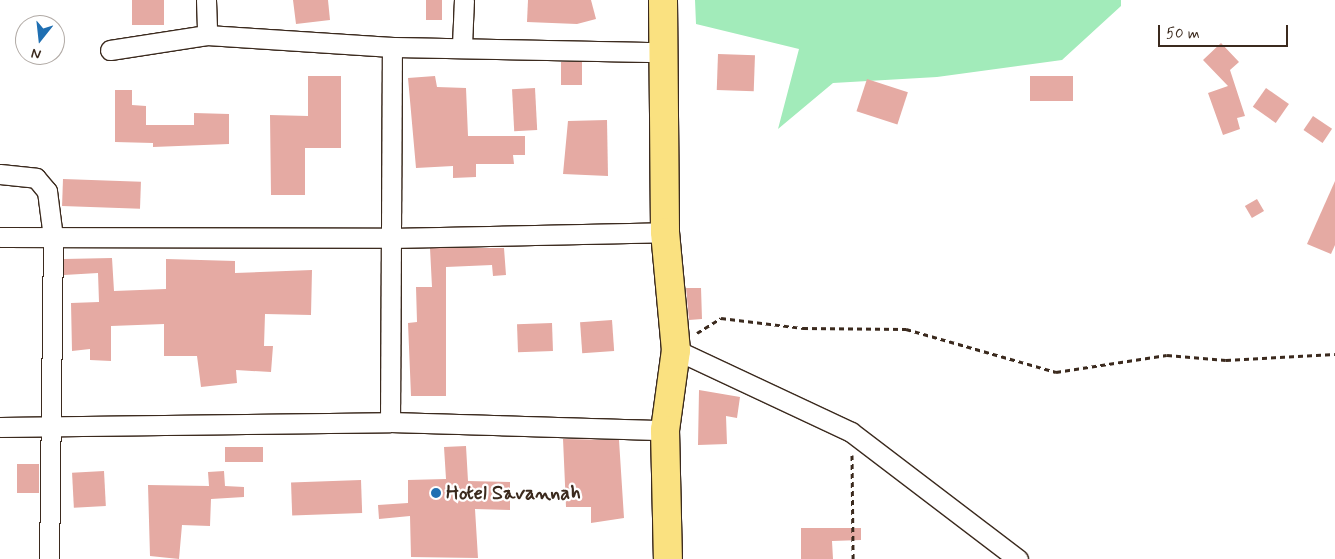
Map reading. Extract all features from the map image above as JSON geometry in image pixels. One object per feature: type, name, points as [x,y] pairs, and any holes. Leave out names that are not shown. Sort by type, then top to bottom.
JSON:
[{"type":"highway","points":[[663,0],[665,232],[674,349],[665,430],[668,559]]},
{"type":"street","points":[[206,0],[207,35]]},
{"type":"street","points":[[462,44],[464,0]]},
{"type":"street","points":[[110,50],[207,35],[392,47],[462,44],[664,52]]},
{"type":"street","points":[[390,422],[392,47]]},
{"type":"street","points":[[0,174],[36,178],[47,191],[53,237],[49,559]]},
{"type":"street","points":[[0,237],[390,238],[665,232]]},
{"type":"street","points":[[674,349],[851,432],[1018,559]]},
{"type":"street","points":[[0,427],[390,422],[665,430]]},
{"type":"path","points":[[674,349],[721,318],[803,328],[906,329],[1056,372],[1167,355],[1226,360],[1335,354]]},
{"type":"path","points":[[851,432],[853,559]]},
{"type":"green space","points":[[695,0],[1121,0],[1121,6],[1062,60],[937,77],[833,83],[778,129],[799,49],[696,24]]},
{"type":"building","points":[[132,0],[164,0],[164,25],[132,25]]},
{"type":"building","points":[[293,0],[328,0],[330,20],[296,24]]},
{"type":"building","points":[[426,0],[442,0],[442,20],[426,20]]},
{"type":"building","points":[[528,0],[591,0],[596,19],[577,24],[527,22]]},
{"type":"building","points":[[1221,43],[1239,62],[1230,70],[1245,116],[1237,118],[1240,129],[1223,135],[1208,93],[1228,86],[1203,60]]},
{"type":"building","points":[[718,54],[755,55],[754,91],[717,90]]},
{"type":"building","points":[[561,62],[582,62],[582,85],[561,85]]},
{"type":"building","points":[[308,76],[341,76],[341,148],[305,148],[305,195],[271,195],[270,115],[308,116]]},
{"type":"building","points":[[435,76],[437,87],[466,88],[468,136],[525,136],[525,155],[513,155],[514,164],[476,164],[476,177],[453,178],[453,166],[416,168],[408,78]]},
{"type":"building","points":[[1030,76],[1073,76],[1073,101],[1030,101]]},
{"type":"building","points":[[867,79],[908,92],[897,125],[856,111]]},
{"type":"building","points":[[535,88],[537,130],[514,131],[512,89]]},
{"type":"building","points":[[1266,88],[1289,104],[1276,123],[1253,107]]},
{"type":"building","points":[[115,90],[132,90],[132,105],[146,106],[146,125],[194,125],[194,113],[229,114],[229,144],[153,147],[153,143],[115,142]]},
{"type":"building","points":[[1313,116],[1332,129],[1323,143],[1303,130]]},
{"type":"building","points":[[607,120],[608,176],[563,174],[568,121]]},
{"type":"building","points":[[63,179],[141,182],[140,209],[62,206]]},
{"type":"building","points":[[1335,181],[1335,245],[1331,254],[1307,244]]},
{"type":"building","points":[[1257,199],[1264,211],[1252,218],[1245,206]]},
{"type":"building","points":[[430,248],[504,248],[506,275],[493,276],[492,265],[446,267],[446,396],[411,396],[408,323],[417,322],[416,287],[432,287]]},
{"type":"building","points":[[112,258],[114,291],[166,289],[166,259],[235,261],[235,273],[312,270],[311,315],[265,314],[264,346],[273,346],[271,372],[236,370],[237,383],[201,387],[197,356],[164,356],[164,324],[111,326],[111,361],[90,360],[90,349],[72,351],[71,303],[99,302],[98,273],[64,275],[64,259]]},
{"type":"building","points":[[686,288],[701,288],[702,319],[689,320]]},
{"type":"building","points":[[612,320],[614,351],[582,353],[580,322]]},
{"type":"building","points":[[552,323],[553,351],[518,352],[517,324]]},
{"type":"building","points":[[699,390],[740,397],[737,418],[726,416],[727,444],[698,445]]},
{"type":"building","points":[[563,439],[619,440],[624,518],[591,523],[591,507],[566,507]]},
{"type":"building","points":[[466,446],[468,481],[510,482],[510,510],[475,509],[478,558],[411,557],[410,516],[379,519],[378,505],[408,503],[408,480],[446,479],[444,447]]},
{"type":"building","points":[[225,447],[263,447],[263,462],[225,462]]},
{"type":"building","points":[[17,464],[39,464],[39,493],[17,493]]},
{"type":"building","points":[[104,471],[106,506],[74,508],[72,473]]},
{"type":"building","points":[[224,471],[225,486],[244,487],[244,497],[211,499],[210,526],[182,525],[179,559],[150,556],[148,485],[209,486],[208,472]]},
{"type":"building","points":[[361,480],[362,513],[292,515],[291,482]]},
{"type":"building","points":[[801,528],[861,528],[861,540],[832,541],[833,559],[801,559]]},
{"type":"place","name":"Hotel Savannah","points":[[436,493]]}]
